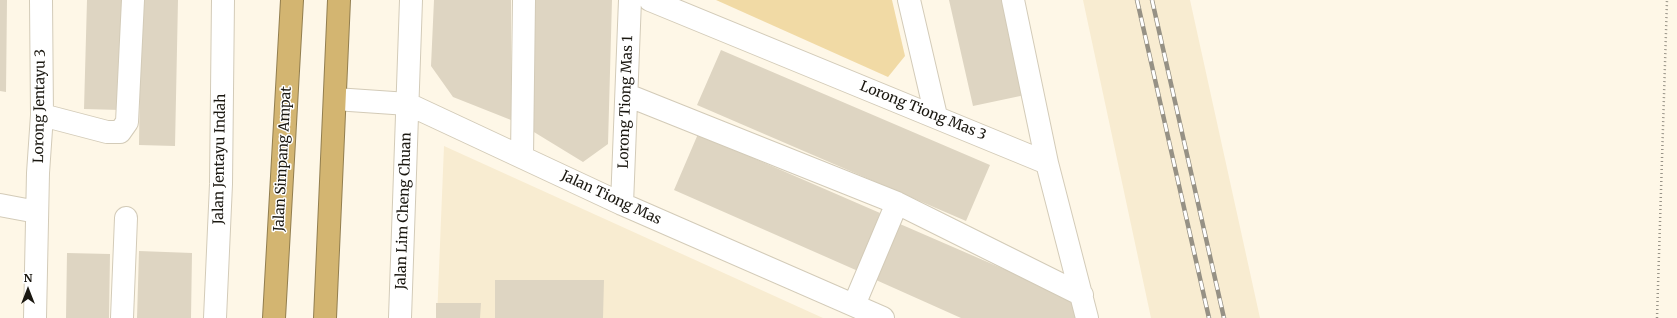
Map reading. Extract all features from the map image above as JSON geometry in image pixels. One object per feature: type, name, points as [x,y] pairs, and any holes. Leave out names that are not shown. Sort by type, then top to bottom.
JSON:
[{"type":"highway","name":"Jalan Simpang Ampat","points":[[274,318],[292,0]]},
{"type":"highway","points":[[325,318],[339,0]]},
{"type":"street","name":"Lorong Jentayu 3","points":[[35,318],[37,212],[42,115],[41,0]]},
{"type":"street","points":[[42,115],[107,132],[120,132],[127,122],[133,0]]},
{"type":"street","name":"Jalan Jentayu Indah","points":[[215,318],[221,184],[223,0]]},
{"type":"street","name":"Jalan Lim Cheng Chuan","points":[[400,318],[411,0]]},
{"type":"street","points":[[522,156],[524,0]]},
{"type":"street","name":"Lorong Tiong Mas 1","points":[[622,204],[630,0]]},
{"type":"street","name":"Lorong Tiong Mas 3","points":[[650,0],[936,116],[1046,163]]},
{"type":"street","points":[[909,0],[936,116]]},
{"type":"street","points":[[1013,0],[1046,163],[1087,318]]},
{"type":"street","points":[[627,96],[896,204],[1082,295]]},
{"type":"street","name":"Jalan Tiong Mas","points":[[335,100],[408,104],[622,204],[883,318]]},
{"type":"street","points":[[854,305],[896,204]]},
{"type":"street","points":[[0,205],[37,212]]},
{"type":"street","points":[[122,318],[126,218]]},
{"type":"path","points":[[1656,318],[1667,0]]},
{"type":"shaded area","points":[[716,0],[892,0],[905,56],[888,77]]},
{"type":"shaded area","points":[[1083,0],[1190,0],[1260,318],[1151,318]]},
{"type":"shaded area","points":[[444,146],[823,318],[437,318]]},
{"type":"building","points":[[0,0],[7,0],[6,92],[0,91]]},
{"type":"building","points":[[87,0],[123,0],[120,110],[84,109]]},
{"type":"building","points":[[141,0],[178,0],[175,146],[139,145]]},
{"type":"building","points":[[434,0],[511,0],[511,120],[453,97],[431,66]]},
{"type":"building","points":[[534,0],[612,0],[608,144],[583,162],[529,129]]},
{"type":"building","points":[[949,0],[1003,0],[1025,95],[973,106]]},
{"type":"building","points":[[721,50],[990,165],[966,221],[697,105]]},
{"type":"building","points":[[698,134],[880,213],[858,271],[674,190]]},
{"type":"building","points":[[900,224],[1082,303],[1077,318],[961,318],[876,280]]},
{"type":"building","points":[[139,251],[192,253],[191,318],[137,318]]},
{"type":"building","points":[[67,253],[110,254],[109,318],[66,318]]},
{"type":"building","points":[[495,280],[604,280],[603,318],[495,318]]},
{"type":"building","points":[[436,303],[481,303],[480,318],[436,318]]},
{"type":"railway","points":[[1137,0],[1209,318]]},
{"type":"railway","points":[[1152,0],[1224,318]]}]
